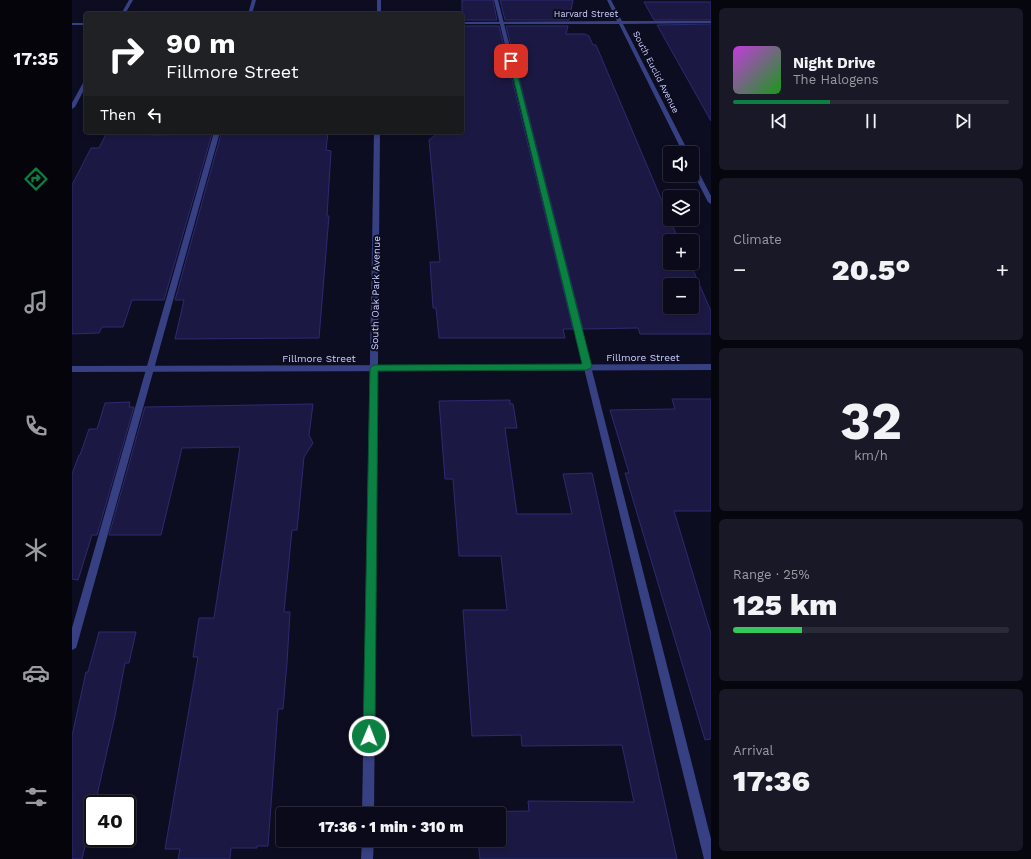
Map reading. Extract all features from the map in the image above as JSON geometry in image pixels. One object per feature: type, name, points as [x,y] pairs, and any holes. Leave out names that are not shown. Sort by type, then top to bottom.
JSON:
[{"type":"street","points":[[124,12],[131,0]]},
{"type":"street","points":[[251,12],[254,0]]},
{"type":"street","points":[[379,0],[379,12]]},
{"type":"street","points":[[496,0],[710,859]]},
{"type":"street","name":"South Euclid Avenue","points":[[609,0],[682,146]]},
{"type":"street","name":"Harvard Street","points":[[464,23],[711,22]]},
{"type":"street","points":[[72,24],[84,24]]},
{"type":"street","points":[[72,108],[84,86]]},
{"type":"street","points":[[72,645],[216,134]]},
{"type":"street","name":"South Oak Park Avenue","points":[[368,807],[377,134]]},
{"type":"street","points":[[699,179],[711,202]]},
{"type":"street","name":"Fillmore Street","points":[[72,369],[711,367]]},
{"type":"street","points":[[367,859],[368,847]]},
{"type":"building","points":[[462,0],[493,0],[497,20],[464,20],[464,12],[462,12]]},
{"type":"building","points":[[500,0],[573,0],[569,20],[505,20]]},
{"type":"building","points":[[644,2],[711,2],[711,20],[654,20]]},
{"type":"building","points":[[711,24],[711,121],[657,25]]},
{"type":"building","points":[[464,26],[499,26],[573,329],[563,329],[565,338],[439,338],[436,308],[433,308],[430,262],[440,262],[429,140],[437,134],[464,134]]},
{"type":"building","points":[[506,26],[568,26],[566,34],[585,34],[589,36],[593,45],[596,45],[663,203],[663,226],[673,226],[676,234],[663,234],[663,270],[693,270],[697,278],[663,278],[663,314],[699,314],[699,284],[711,311],[711,334],[640,334],[638,328],[583,329]]},
{"type":"building","points":[[106,134],[212,134],[164,300],[132,300],[123,327],[102,327],[99,333],[72,334],[72,185],[91,148],[99,148]]},
{"type":"building","points":[[221,134],[328,134],[326,150],[331,151],[327,216],[329,216],[319,338],[175,339],[184,300],[175,300]]},
{"type":"building","points":[[672,399],[711,399],[711,511],[674,511],[711,634],[711,739],[705,740],[625,473],[629,473],[610,410],[675,409]]},
{"type":"building","points":[[510,400],[510,404],[513,404],[517,428],[505,428],[517,514],[572,514],[563,474],[592,473],[677,859],[480,859],[479,847],[506,847],[506,811],[529,811],[528,801],[634,802],[622,745],[522,746],[521,735],[472,736],[463,610],[507,610],[501,556],[459,556],[453,479],[445,479],[439,401]]},
{"type":"building","points":[[130,402],[129,407],[134,407],[97,535],[92,535],[78,580],[72,579],[72,474],[89,429],[97,429],[105,403]]},
{"type":"building","points":[[313,404],[309,435],[313,443],[304,457],[297,530],[292,530],[284,612],[290,612],[287,663],[283,709],[278,709],[268,846],[257,846],[257,848],[231,848],[230,859],[178,859],[180,849],[165,849],[198,657],[193,657],[199,618],[214,618],[240,447],[182,448],[161,535],[109,535],[145,407]]},
{"type":"building","points":[[99,632],[136,632],[129,663],[125,663],[97,795],[84,795],[85,847],[82,859],[72,859],[72,736],[86,672],[88,672]]},
{"type":"route","points":[[369,736],[374,368],[587,367],[511,61]]}]
